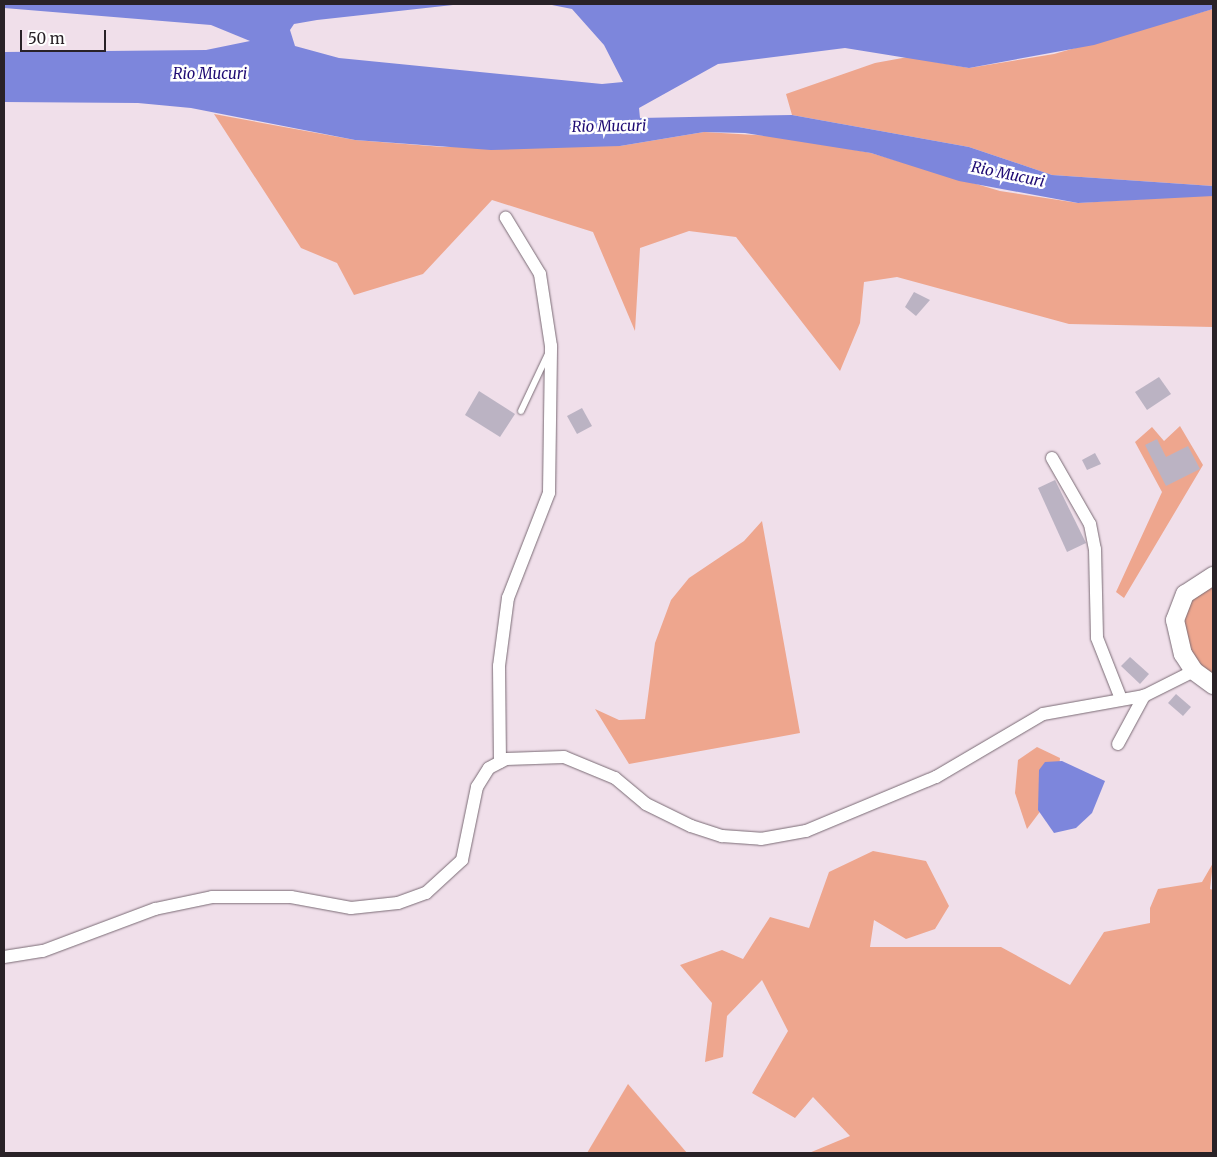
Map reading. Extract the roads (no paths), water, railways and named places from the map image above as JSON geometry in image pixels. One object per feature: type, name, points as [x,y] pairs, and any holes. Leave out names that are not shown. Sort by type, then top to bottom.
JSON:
[{"type":"main road","points":[[1213,576],[1185,594],[1177,606],[1176,637],[1194,671],[1213,684]]},
{"type":"street","points":[[500,762],[499,666],[508,598],[549,493],[551,346],[540,274],[506,218]]},
{"type":"street","points":[[1052,458],[1090,524],[1095,549],[1097,638],[1121,699]]},
{"type":"street","points":[[4,957],[43,951],[155,909],[212,896],[291,897],[351,908],[398,902],[426,893],[462,860],[477,787],[489,768],[500,762],[529,756],[564,757],[615,778],[646,804],[690,826],[722,836],[761,839],[806,831],[936,777],[1043,714],[1144,696],[1194,671]]},
{"type":"street","points":[[1118,744],[1144,696]]},
{"type":"lane","points":[[521,411],[551,346]]},
{"type":"water","name":"Rio Mucuri","points":[[4,4],[462,4],[317,20],[294,24],[290,30],[295,46],[339,58],[602,84],[623,82],[604,45],[572,9],[547,4],[1213,4],[1213,9],[1094,45],[969,68],[845,48],[718,64],[639,108],[640,118],[792,115],[969,147],[1052,175],[1213,186],[1213,196],[1078,203],[959,181],[871,153],[745,133],[704,132],[620,146],[491,150],[355,140],[191,108],[138,103],[4,102],[4,52],[206,50],[250,41],[211,25],[4,8]]},
{"type":"water","points":[[1062,761],[1105,781],[1092,813],[1076,828],[1054,833],[1038,810],[1039,770],[1045,762]]}]
